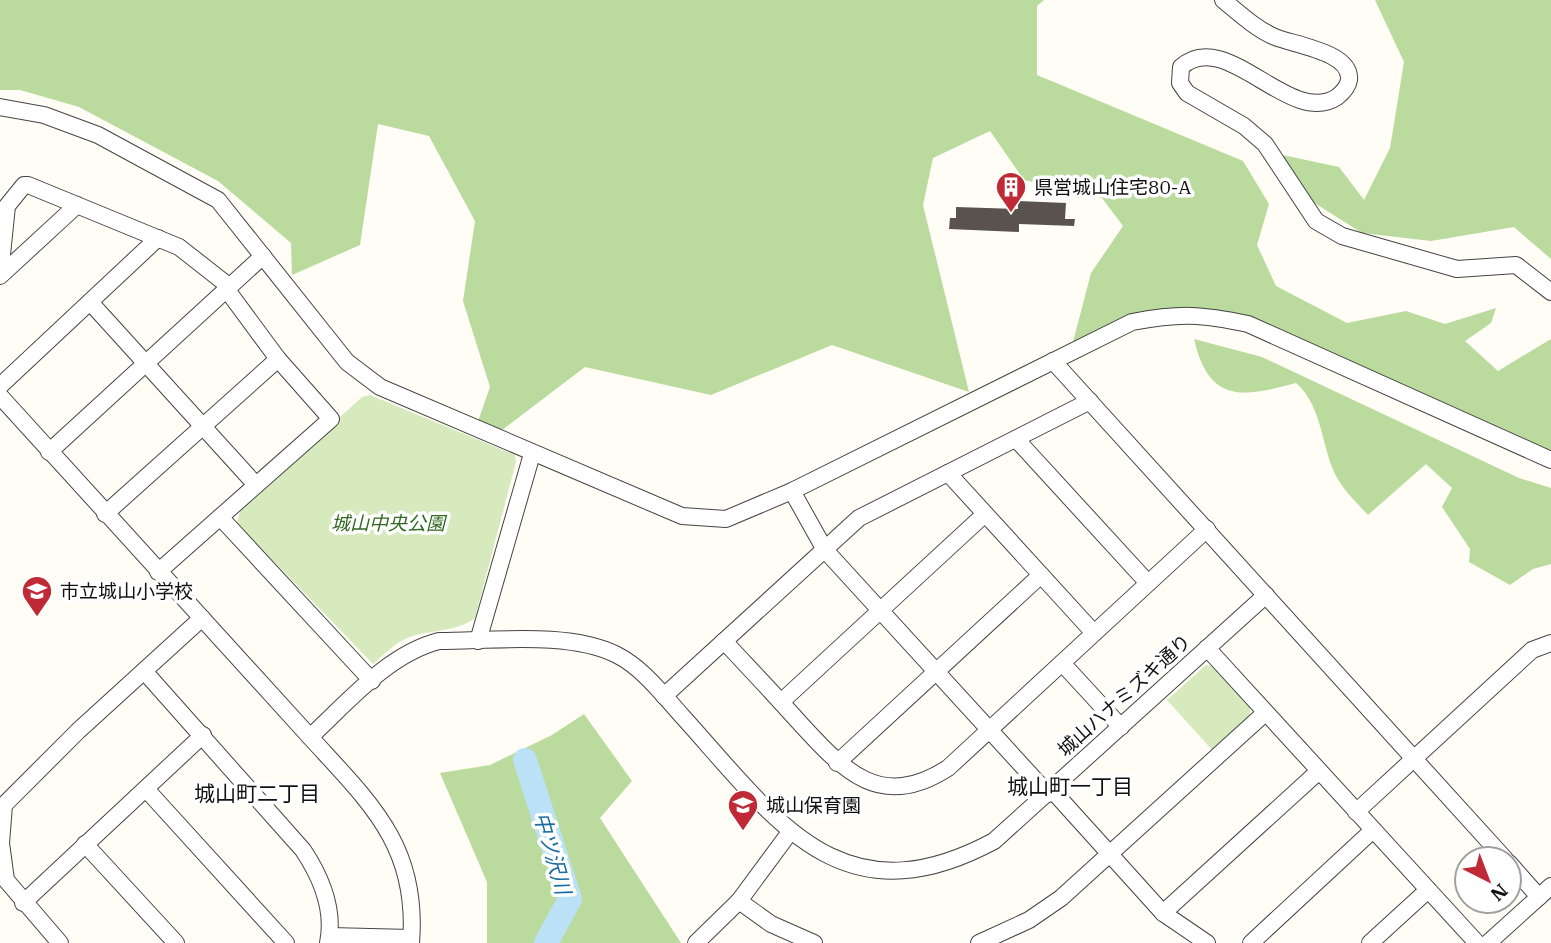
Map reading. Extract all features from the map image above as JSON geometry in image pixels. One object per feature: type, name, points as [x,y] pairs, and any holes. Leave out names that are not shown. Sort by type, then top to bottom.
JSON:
[{"type":"street","points":[[1223,0],[1266,32],[1333,55],[1348,71],[1349,81],[1341,94],[1328,102],[1310,103],[1227,62],[1209,57],[1195,57],[1181,67],[1180,83],[1187,93],[1244,126],[1265,144],[1316,222],[1342,236],[1457,269],[1517,265],[1551,292]]},
{"type":"street","points":[[0,107],[55,119],[98,135],[218,201],[347,362],[380,387],[531,454],[682,516],[705,520],[726,519],[792,491],[1132,322],[1171,315],[1200,314],[1248,324],[1551,460]]},
{"type":"street","points":[[0,275],[8,206],[24,185],[158,238],[190,254],[228,289],[278,359],[331,419],[159,572]]},
{"type":"street","points":[[0,275],[77,205]]},
{"type":"street","points":[[0,386],[158,238]]},
{"type":"street","points":[[48,452],[263,256]]},
{"type":"street","points":[[90,302],[256,485]]},
{"type":"street","points":[[106,514],[278,359]]},
{"type":"street","points":[[1053,361],[1492,845]]},
{"type":"street","points":[[0,396],[48,452],[373,806],[392,838],[406,872],[414,911],[411,941],[329,940],[327,899],[312,863],[289,832],[144,671]]},
{"type":"street","points":[[664,696],[859,518],[1090,401]]},
{"type":"street","points":[[1016,439],[1148,583]]},
{"type":"street","points":[[478,641],[531,454]]},
{"type":"street","points":[[948,473],[1094,633]]},
{"type":"street","points":[[792,491],[825,550],[990,730],[1163,913],[1207,943]]},
{"type":"street","points":[[781,702],[985,514]]},
{"type":"street","points":[[220,517],[372,681]]},
{"type":"street","points":[[724,641],[837,763],[854,776],[874,784],[914,784],[948,768],[1207,529]]},
{"type":"street","points":[[837,763],[1041,575]]},
{"type":"street","name":"城山ハナミズキ通り","points":[[310,737],[392,663],[421,646],[439,641],[558,641],[604,649],[635,668],[664,696],[790,832],[816,849],[858,866],[881,870],[930,867],[951,862],[994,841],[1266,595]]},
{"type":"street","points":[[60,943],[3,880],[2,805],[78,731],[202,618]]},
{"type":"street","points":[[1356,812],[1532,650],[1551,643]]},
{"type":"street","points":[[1208,648],[1477,943]]},
{"type":"street","points":[[1062,663],[1121,727]]},
{"type":"street","points":[[979,943],[1044,911],[1265,713]]},
{"type":"street","points":[[23,903],[203,735]]},
{"type":"street","points":[[1163,913],[1319,771]]},
{"type":"street","points":[[146,789],[286,943]]},
{"type":"street","points":[[1251,943],[1373,830]]},
{"type":"street","points":[[696,943],[739,901],[790,832]]},
{"type":"street","points":[[85,844],[176,943]]},
{"type":"street","points":[[1488,943],[1545,891],[1523,874]]},
{"type":"street","points":[[1370,943],[1428,890]]},
{"type":"street","points":[[739,901],[771,924],[814,943]]},
{"type":"green space","points":[[0,0],[1044,0],[1037,6],[1037,75],[1243,161],[1269,204],[1257,245],[1276,286],[1347,323],[1406,311],[1445,324],[1496,308],[1491,323],[1465,341],[1498,371],[1551,339],[1551,459],[1210,309],[1143,313],[1073,342],[1091,273],[1123,226],[1102,198],[1024,180],[990,131],[933,158],[923,205],[969,392],[832,345],[711,395],[585,367],[489,440],[475,430],[490,387],[463,301],[475,221],[429,136],[378,124],[360,245],[292,275],[291,243],[218,181],[79,107],[20,90],[0,90]]},
{"type":"green space","points":[[1375,0],[1551,0],[1551,259],[1514,227],[1431,241],[1362,233],[1297,192],[1278,154],[1339,167],[1364,200],[1390,148],[1404,62]]},
{"type":"green space","points":[[1194,339],[1262,357],[1519,478],[1551,488],[1551,564],[1533,569],[1510,585],[1469,562],[1470,549],[1442,507],[1452,488],[1426,464],[1368,515],[1335,474],[1315,411],[1304,391],[1296,383],[1244,393],[1230,391],[1218,385],[1209,375],[1200,360]]},
{"type":"green space","name":"城山中央公園","points":[[370,395],[515,455],[516,462],[475,618],[450,629],[405,639],[373,664],[237,523],[241,508],[362,397]]},
{"type":"green space","points":[[1206,665],[1216,667],[1250,704],[1250,717],[1213,751],[1167,700]]},
{"type":"green space","points":[[584,714],[632,781],[600,818],[681,943],[487,943],[487,882],[440,773],[490,765],[552,735]]},
{"type":"building","name":"県営城山住宅80-A","points":[[1018,201],[1066,203],[1065,219],[1075,219],[1074,226],[1019,224],[1019,232],[949,229],[950,218],[956,218],[956,207],[1018,209]]},
{"type":"waterway","name":"中ツ沢川","points":[[525,760],[570,899],[546,943]]},
{"type":"place","name":"県営城山住宅80-A","points":[[1011,214]]},
{"type":"place","name":"市立城山小学校","points":[[37,618]]},
{"type":"place","name":"城山保育園","points":[[743,832]]},
{"type":"district","name":"城山町一丁目","points":[[1070,786]]},
{"type":"district","name":"城山町二丁目","points":[[257,793]]}]
